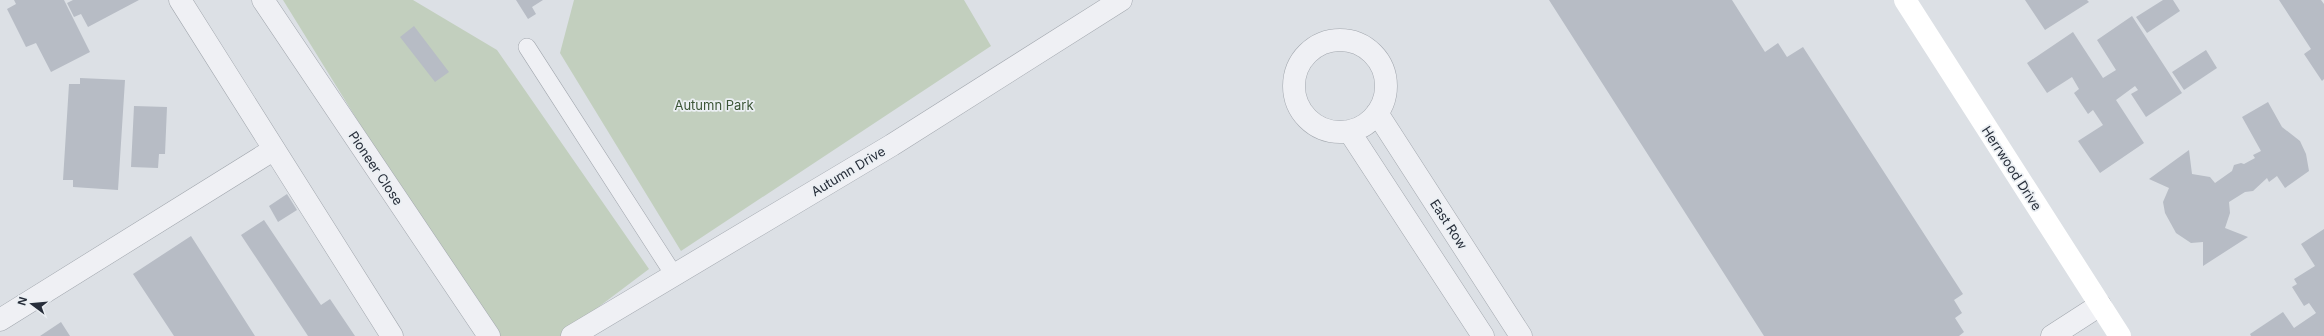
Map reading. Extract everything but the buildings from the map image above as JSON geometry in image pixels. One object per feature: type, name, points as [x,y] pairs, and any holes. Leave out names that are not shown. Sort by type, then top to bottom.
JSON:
[{"type":"street","points":[[180,0],[273,150],[392,336]]},
{"type":"street","name":"Pioneer Close","points":[[263,0],[489,336]]},
{"type":"street","name":"Autumn Drive","points":[[572,336],[892,145],[1121,0]]},
{"type":"street","name":"Herrwood Drive","points":[[1905,0],[2120,336]]},
{"type":"street","points":[[1336,39],[1351,41],[1365,47],[1376,57],[1383,70],[1386,85],[1384,100],[1377,113],[1366,124],[1349,131],[1337,132],[1322,128],[1309,120],[1299,108],[1295,94],[1295,78],[1299,64],[1309,51],[1322,43],[1336,39]]},
{"type":"street","name":"East Row","points":[[1377,113],[1521,336]]},
{"type":"street","points":[[1349,131],[1483,336]]},
{"type":"street","points":[[0,320],[273,150]]},
{"type":"street","points":[[2052,336],[2100,305]]},
{"type":"lane","points":[[527,47],[674,275]]},
{"type":"green space","points":[[283,0],[413,0],[497,50],[649,269],[560,336],[491,336]]},
{"type":"green space","name":"Autumn Park","points":[[574,0],[964,0],[991,46],[681,251],[560,53]]}]
